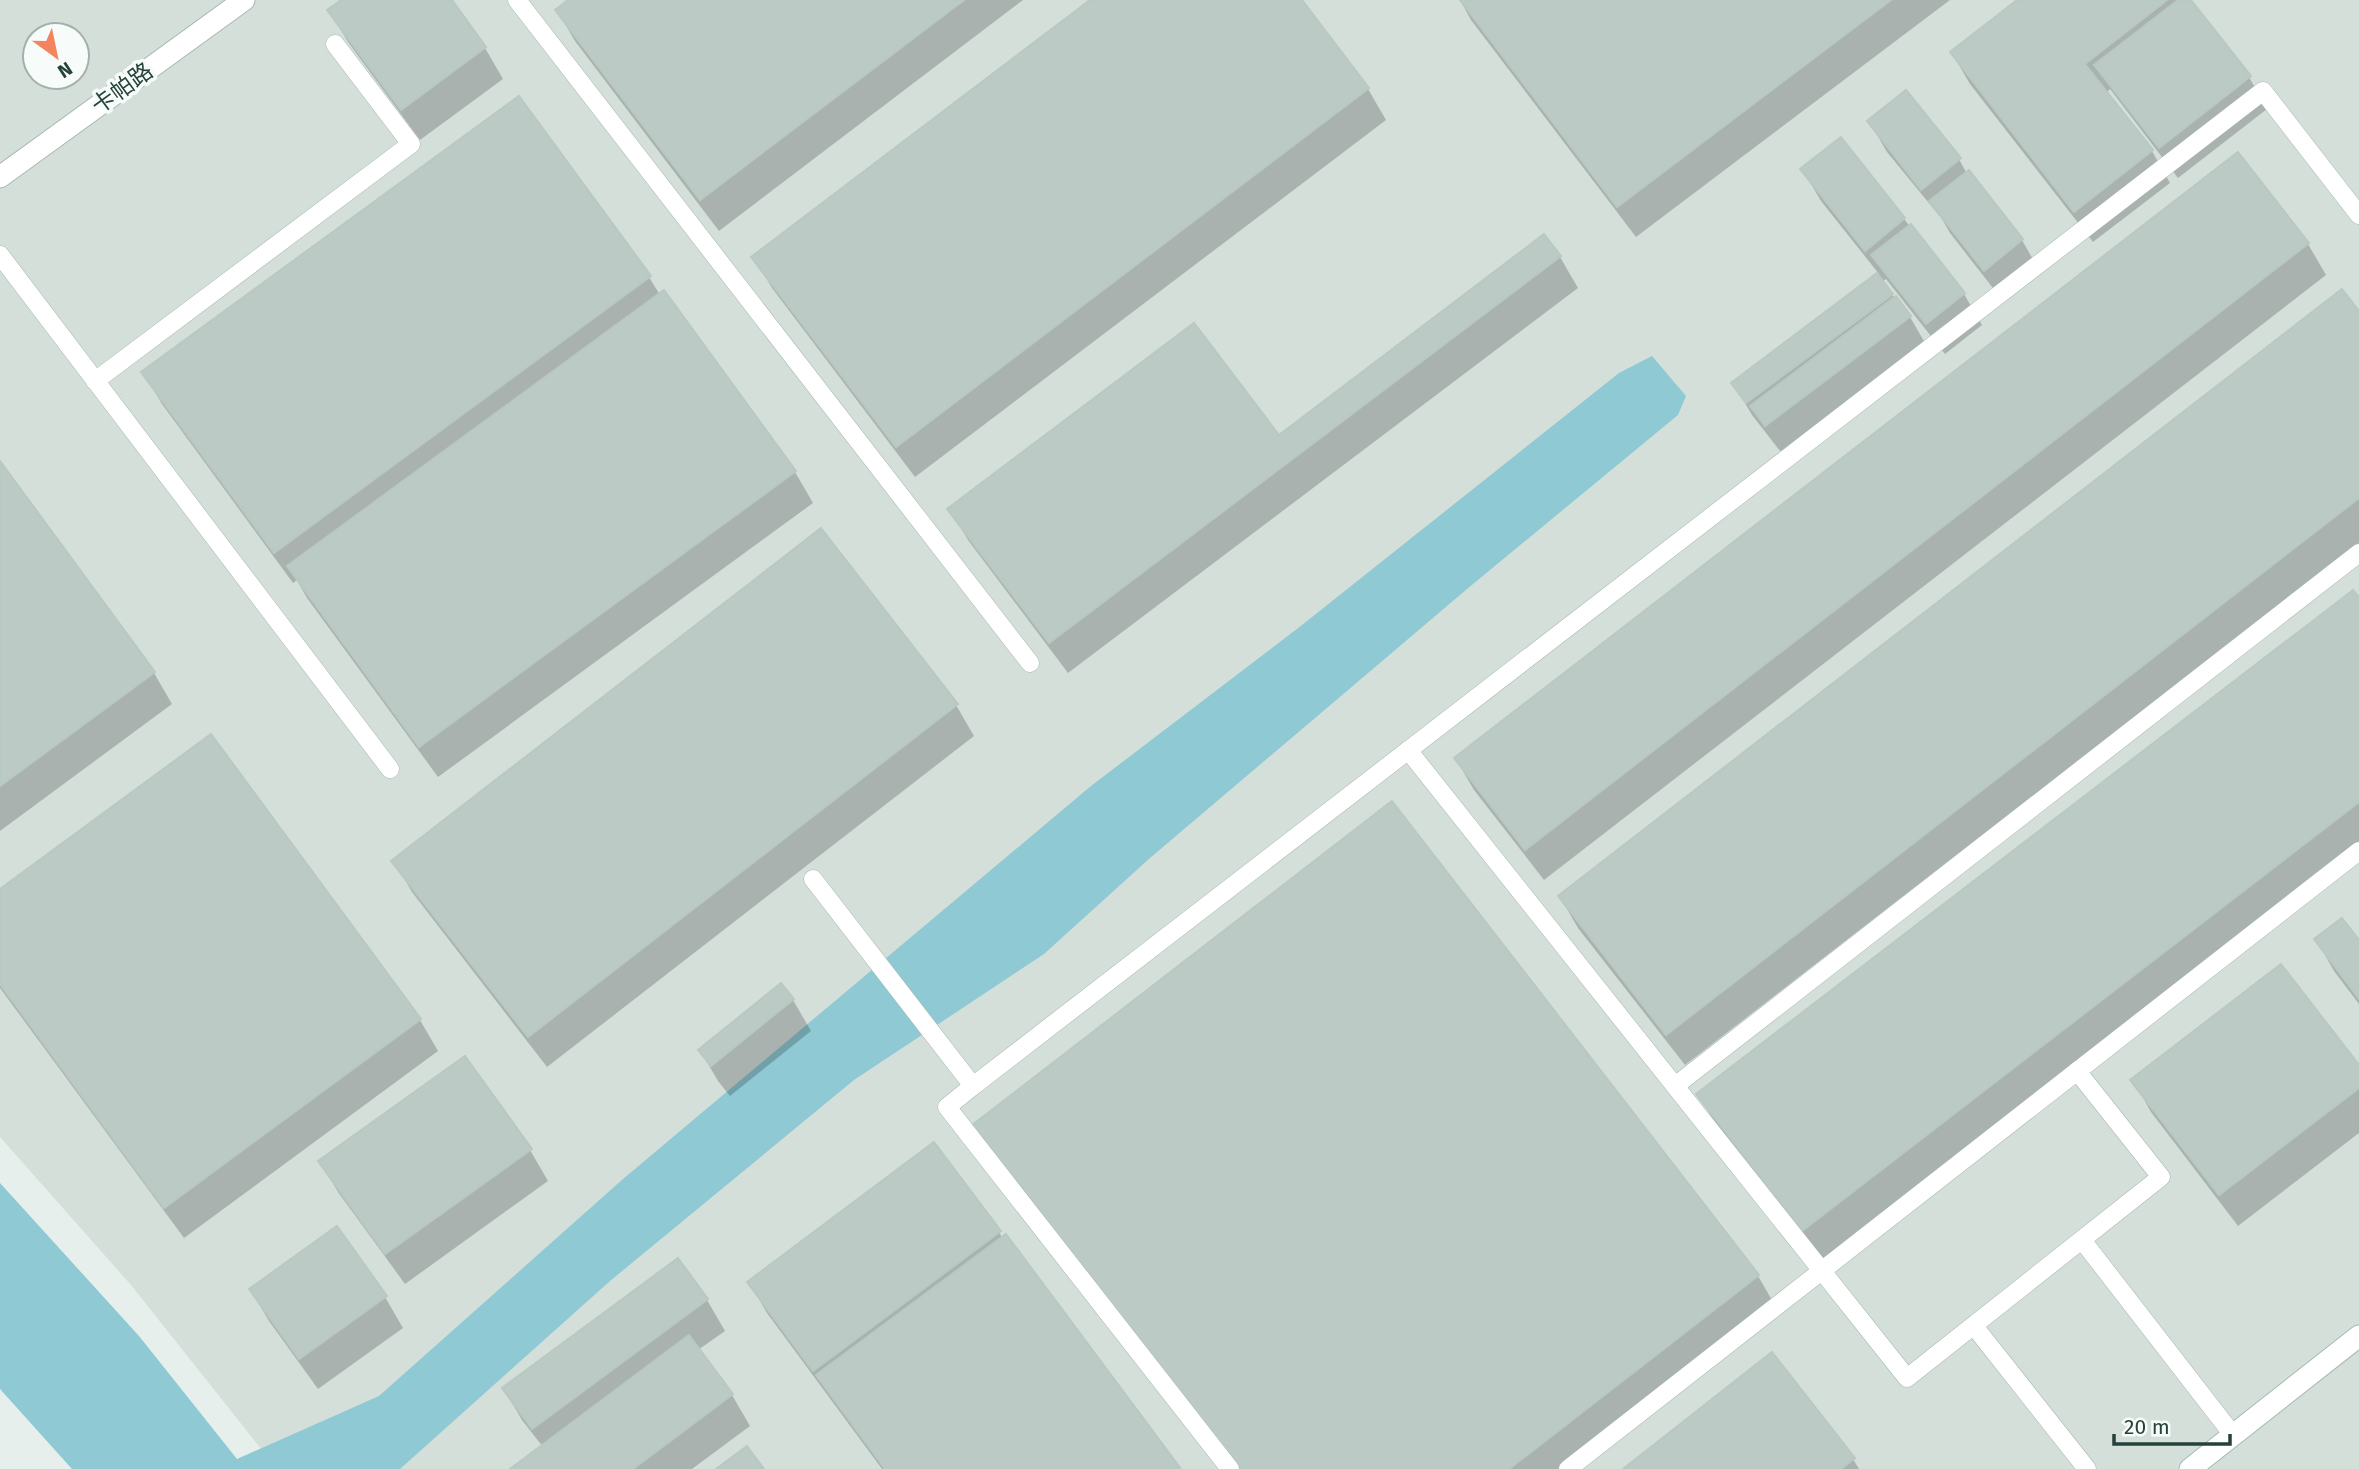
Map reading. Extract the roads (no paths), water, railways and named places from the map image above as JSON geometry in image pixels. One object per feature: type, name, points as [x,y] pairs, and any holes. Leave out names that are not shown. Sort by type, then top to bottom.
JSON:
[{"type":"street","name":"卡帕路","points":[[0,177],[244,0]]},
{"type":"street","points":[[2190,1469],[2359,1336]]},
{"type":"lane","points":[[526,3],[1030,663]]},
{"type":"lane","points":[[95,381],[411,144],[334,44]]},
{"type":"lane","points":[[1230,1469],[947,1107],[2263,91],[2359,215]]},
{"type":"lane","points":[[0,255],[390,769]]},
{"type":"lane","points":[[1675,1086],[2359,553]]},
{"type":"lane","points":[[1408,750],[1907,1378],[2161,1177],[2077,1071]]},
{"type":"lane","points":[[1567,1469],[2359,852]]},
{"type":"lane","points":[[813,879],[973,1086]]},
{"type":"lane","points":[[2082,1240],[2233,1435]]},
{"type":"lane","points":[[1974,1326],[2087,1469]]},
{"type":"water","points":[[1652,356],[1686,396],[1678,415],[1467,589],[1150,858],[1044,954],[854,1080],[610,1281],[400,1469],[72,1469],[0,1389],[0,1183],[139,1336],[237,1459],[379,1396],[623,1179],[1091,786],[1302,625],[1619,373]]}]
